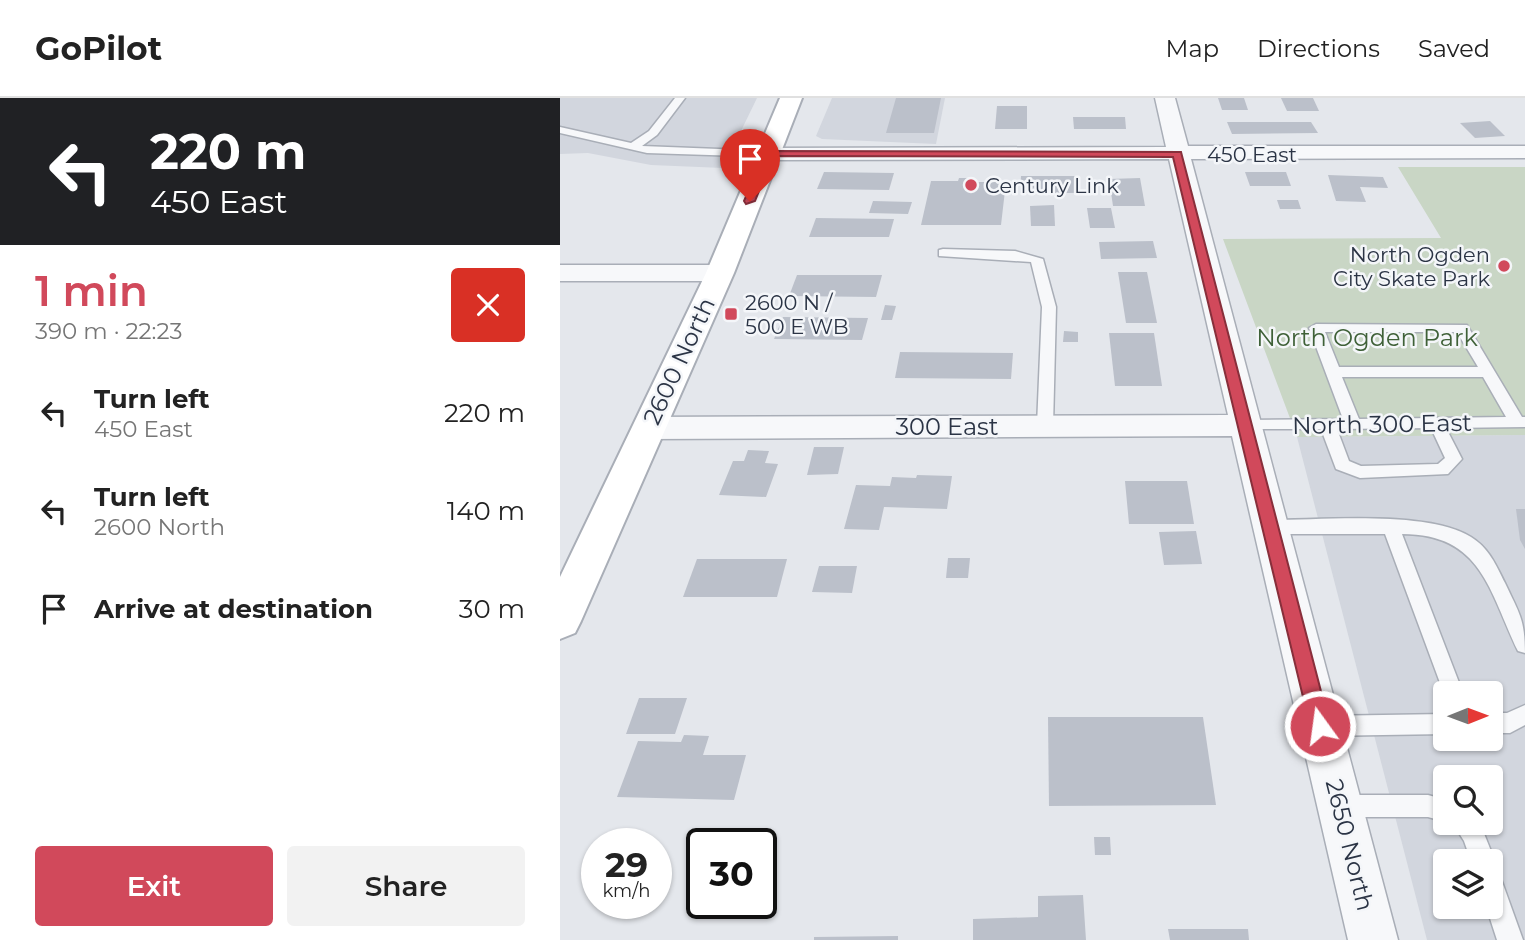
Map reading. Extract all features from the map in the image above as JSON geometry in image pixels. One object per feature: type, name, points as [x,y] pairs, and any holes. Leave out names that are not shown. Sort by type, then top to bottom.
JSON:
[{"type":"main road","name":"2600 North","points":[[560,621],[720,273],[791,98]]},
{"type":"street","name":"2650 North","points":[[1165,98],[1373,940]]},
{"type":"street","name":"450 East","points":[[770,153],[1525,152]]},
{"type":"street","points":[[560,273],[720,273]]},
{"type":"street","name":"300 East","points":[[648,428],[1247,425]]},
{"type":"lane","points":[[631,148],[653,133],[680,98]]},
{"type":"lane","points":[[560,130],[631,148],[664,152],[770,153]]},
{"type":"lane","points":[[943,253],[1016,255],[1037,259],[1049,307],[1045,426]]},
{"type":"lane","points":[[1353,424],[1316,328],[1462,328],[1521,422]]},
{"type":"lane","points":[[1332,372],[1488,372]]},
{"type":"lane","name":"North 300 East","points":[[1247,425],[1521,422]]},
{"type":"lane","points":[[1327,424],[1342,465],[1360,472],[1442,470],[1454,459],[1436,423]]},
{"type":"lane","points":[[1271,527],[1391,527],[1439,530],[1465,542],[1483,558],[1525,645]]},
{"type":"lane","points":[[1391,527],[1449,681]]},
{"type":"lane","points":[[1503,723],[1510,723],[1525,714]]},
{"type":"lane","points":[[1320,726],[1433,724]]},
{"type":"lane","points":[[1340,806],[1433,808]]},
{"type":"lane","points":[[1503,919],[1510,940]]},
{"type":"shaded area","points":[[560,98],[757,98],[723,168],[651,165],[588,153],[560,154]]},
{"type":"shaded area","points":[[832,98],[945,98],[936,144],[822,139],[816,136]]},
{"type":"shaded area","points":[[1525,435],[1525,940],[1427,940],[1297,437]]},
{"type":"green space","name":"North Ogden Park","points":[[1398,167],[1525,167],[1525,435],[1297,437],[1223,239],[1441,238]]},
{"type":"building","points":[[896,98],[941,98],[934,133],[886,133]]},
{"type":"building","points":[[1218,98],[1244,98],[1248,110],[1222,110]]},
{"type":"building","points":[[1281,98],[1313,98],[1319,111],[1287,111]]},
{"type":"building","points":[[997,106],[1027,106],[1027,129],[995,129]]},
{"type":"building","points":[[1073,117],[1125,117],[1126,129],[1074,129]]},
{"type":"building","points":[[1490,121],[1505,136],[1475,138],[1460,123]]},
{"type":"building","points":[[1227,122],[1311,122],[1318,133],[1232,134]]},
{"type":"building","points":[[824,172],[894,173],[889,190],[817,189]]},
{"type":"building","points":[[1245,172],[1286,172],[1291,186],[1250,186]]},
{"type":"building","points":[[1328,175],[1383,177],[1388,188],[1360,187],[1366,202],[1336,201]]},
{"type":"building","points":[[1021,176],[1075,176],[1076,193],[1020,193]]},
{"type":"building","points":[[959,178],[971,178],[970,182],[1006,182],[1001,225],[921,225],[931,181],[958,181]]},
{"type":"building","points":[[1140,178],[1145,206],[1113,206],[1109,179]]},
{"type":"building","points":[[1277,200],[1298,200],[1301,209],[1280,209]]},
{"type":"building","points":[[873,201],[912,202],[908,214],[869,213]]},
{"type":"building","points":[[1054,205],[1055,226],[1031,226],[1030,206]]},
{"type":"building","points":[[1087,208],[1111,208],[1115,228],[1090,228]]},
{"type":"building","points":[[816,218],[894,219],[889,237],[809,237]]},
{"type":"building","points":[[1153,241],[1157,258],[1101,259],[1099,242]]},
{"type":"building","points":[[1118,272],[1147,272],[1157,323],[1126,323]]},
{"type":"building","points":[[797,275],[882,275],[876,297],[789,296]]},
{"type":"building","points":[[885,305],[896,306],[892,320],[881,320]]},
{"type":"building","points":[[783,317],[868,318],[862,340],[774,339]]},
{"type":"building","points":[[1064,331],[1078,332],[1078,342],[1063,342]]},
{"type":"building","points":[[1109,333],[1154,333],[1162,386],[1115,386]]},
{"type":"building","points":[[900,352],[1013,353],[1011,379],[895,378]]},
{"type":"building","points":[[814,447],[844,447],[838,474],[807,475]]},
{"type":"building","points":[[748,450],[769,451],[765,463],[778,464],[766,497],[719,495],[733,461],[744,461]]},
{"type":"building","points":[[917,475],[952,476],[947,509],[884,507],[879,530],[844,529],[856,485],[890,486],[892,477],[916,478]]},
{"type":"building","points":[[1125,481],[1187,481],[1194,524],[1129,524]]},
{"type":"building","points":[[1516,509],[1525,509],[1525,549],[1520,540]]},
{"type":"building","points":[[1196,531],[1202,564],[1164,565],[1159,532]]},
{"type":"building","points":[[948,558],[970,558],[968,578],[946,578]]},
{"type":"building","points":[[697,559],[787,559],[777,597],[683,597]]},
{"type":"building","points":[[819,566],[857,566],[852,593],[812,592]]},
{"type":"building","points":[[639,698],[687,698],[675,734],[626,734]]},
{"type":"building","points":[[1048,717],[1203,717],[1216,805],[1049,806]]},
{"type":"building","points":[[684,735],[709,736],[703,755],[746,755],[734,800],[617,797],[638,741],[681,742]]},
{"type":"building","points":[[1094,837],[1110,837],[1111,855],[1095,855]]},
{"type":"building","points":[[1083,895],[1086,940],[973,940],[973,919],[1038,917],[1038,896]]},
{"type":"building","points":[[1168,929],[1248,929],[1249,940],[1170,940]]},
{"type":"building","points":[[898,936],[898,940],[814,940],[814,937]]},
{"type":"place","name":"Century Link","points":[[971,185]]},
{"type":"place","name":"North Ogden City Skate Park","points":[[1504,266]]},
{"type":"place","name":"2600 N / 500 E WB","points":[[731,314]]},
{"type":"route","points":[[750,201],[770,153],[1177,154],[1247,425],[1320,726]]}]
